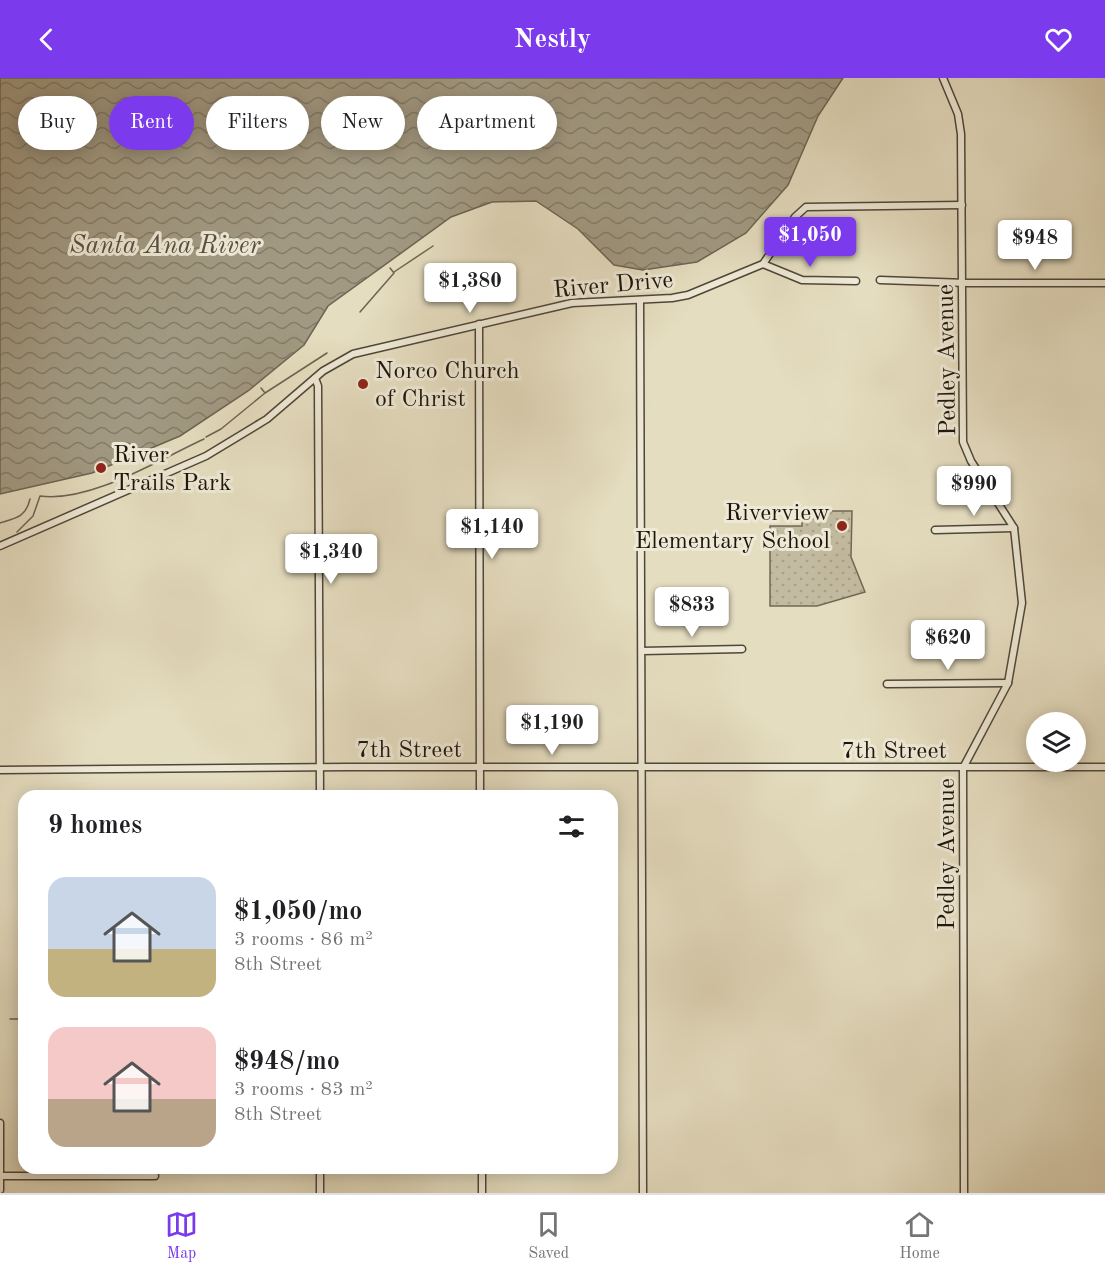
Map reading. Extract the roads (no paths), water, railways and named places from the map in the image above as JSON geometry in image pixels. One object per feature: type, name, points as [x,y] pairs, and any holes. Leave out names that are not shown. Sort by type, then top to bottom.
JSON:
[{"type":"street","name":"Pedley Avenue","points":[[943,78],[960,123],[963,441],[971,460],[1014,528],[1022,603],[1008,683],[963,768],[964,1193]]},
{"type":"street","points":[[856,281],[802,280],[763,264],[795,217],[806,207],[962,205]]},
{"type":"street","name":"River Drive","points":[[0,546],[206,456],[267,419],[315,378],[352,354],[572,303],[688,295],[763,264]]},
{"type":"street","points":[[880,280],[1105,284]]},
{"type":"street","points":[[640,300],[643,1193]]},
{"type":"street","points":[[479,324],[480,790]]},
{"type":"street","points":[[315,378],[318,418],[320,790]]},
{"type":"street","points":[[935,530],[1014,528]]},
{"type":"street","points":[[642,651],[742,649]]},
{"type":"street","points":[[887,684],[1008,683]]},
{"type":"street","name":"7th Street","points":[[0,770],[1105,767]]},
{"type":"street","points":[[0,1123],[0,1190]]},
{"type":"street","points":[[320,1174],[320,1193]]},
{"type":"street","points":[[482,1174],[482,1193]]},
{"type":"street","points":[[0,1176],[155,1176]]},
{"type":"water","name":"Santa Ana River","points":[[0,78],[843,78],[818,116],[788,185],[746,233],[697,262],[643,270],[614,265],[578,229],[536,201],[492,202],[451,217],[328,306],[304,345],[248,391],[180,436],[92,473],[0,494]]},
{"type":"waterway","points":[[394,272],[433,246]]},
{"type":"waterway","points":[[360,312],[394,273],[390,268]]},
{"type":"waterway","points":[[261,388],[265,393],[327,353]]},
{"type":"waterway","points":[[206,437],[221,429],[265,393]]},
{"type":"waterway","points":[[17,532],[33,516],[40,496],[60,496],[102,487],[204,439]]},
{"type":"waterway","points":[[153,455],[155,461]]},
{"type":"waterway","points":[[0,523],[23,513],[30,499]]},
{"type":"waterway","points":[[10,1019],[18,1019]]},
{"type":"place","name":"Norco Church of Christ","points":[[363,384]]},
{"type":"place","name":"River Trails Park","points":[[101,468]]},
{"type":"place","name":"Riverview Elementary School","points":[[842,526]]}]
